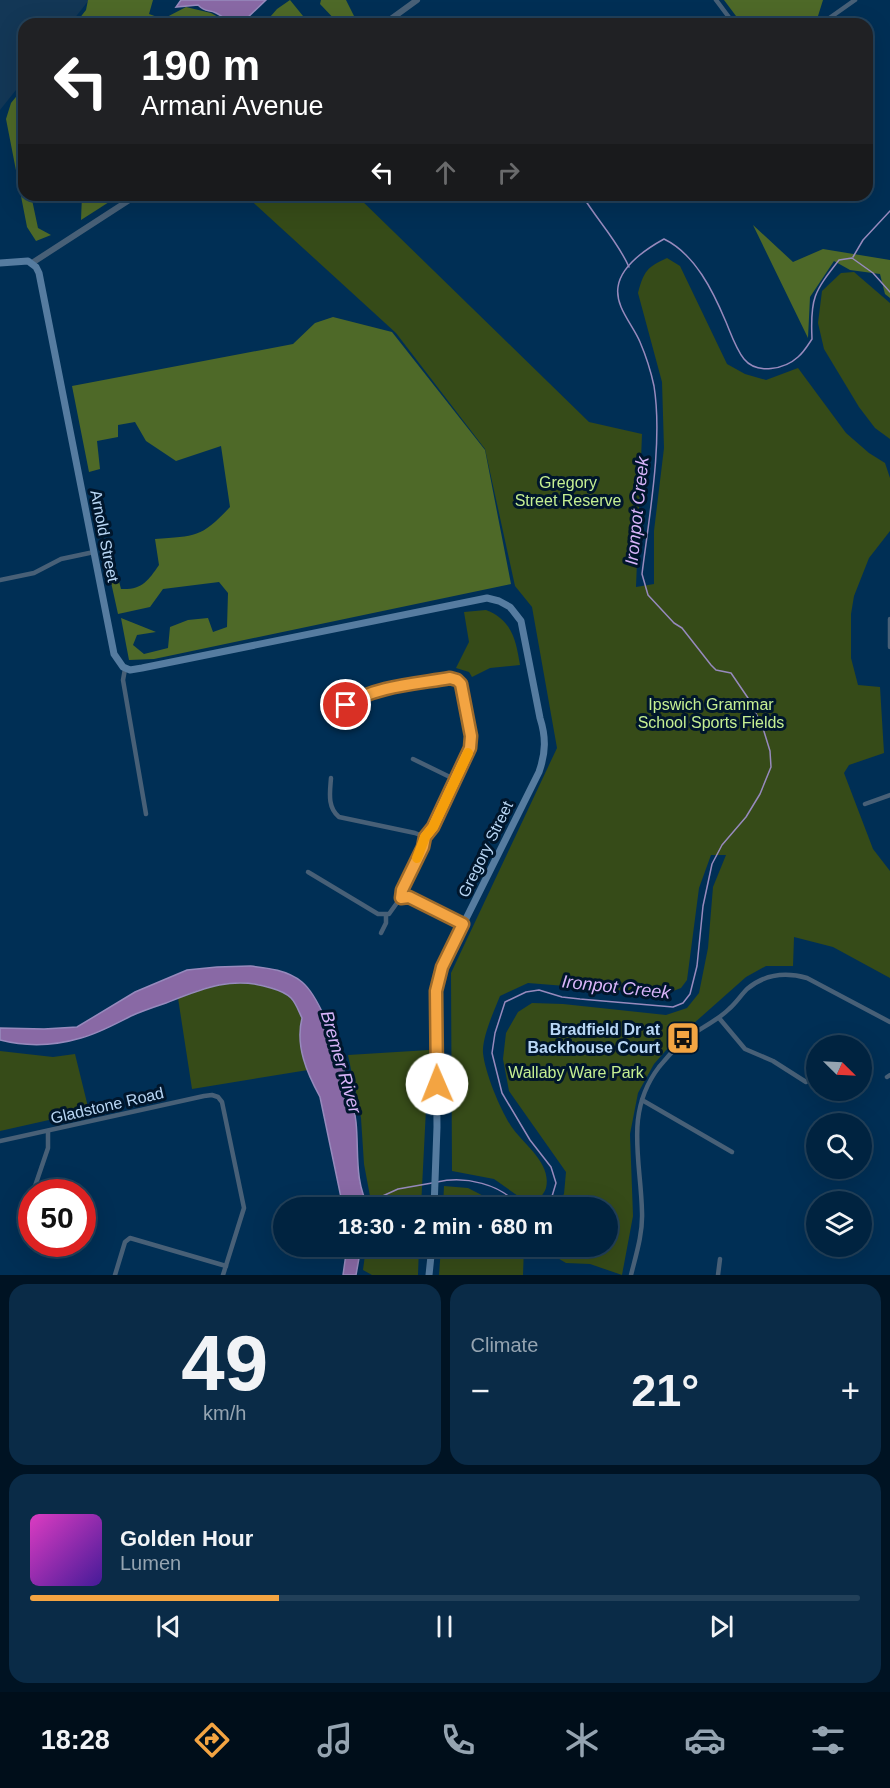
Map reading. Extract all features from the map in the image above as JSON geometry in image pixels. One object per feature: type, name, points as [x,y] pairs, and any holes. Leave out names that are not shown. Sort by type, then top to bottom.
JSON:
[{"type":"main road","points":[[0,263],[16,260],[32,263]]},
{"type":"main road","name":"Arnold Street","points":[[32,263],[39,273],[114,654],[119,664],[125,669]]},
{"type":"main road","name":"Gregory Street","points":[[125,669],[142,668],[471,602],[492,603],[504,609],[514,618],[523,634],[540,718],[541,752],[527,794],[442,967],[436,991],[435,1197]]},
{"type":"main road","points":[[429,1275],[431,1257]]},
{"type":"street","points":[[392,18],[417,0]]},
{"type":"street","points":[[716,0],[730,18]]},
{"type":"street","points":[[830,18],[855,0]]},
{"type":"street","points":[[32,263],[128,201]]},
{"type":"street","points":[[0,580],[34,573],[61,559],[94,552]]},
{"type":"street","points":[[890,618],[890,647]]},
{"type":"street","name":"Arnold Street","points":[[125,669],[123,680],[146,814]]},
{"type":"street","points":[[308,872],[378,915],[391,912],[401,898],[402,890],[423,847],[425,837],[433,827],[470,748],[471,740],[461,684],[457,680],[450,678],[395,687],[359,698],[346,705]]},
{"type":"street","points":[[413,759],[456,780]]},
{"type":"street","points":[[331,778],[329,794],[331,805],[339,816],[425,837]]},
{"type":"street","points":[[865,804],[890,795]]},
{"type":"street","points":[[401,898],[409,897],[463,924]]},
{"type":"street","points":[[381,933],[386,923],[386,915]]},
{"type":"street","points":[[631,1275],[638,1247],[642,1215],[636,1123],[647,1087],[659,1067],[681,1043],[719,1018],[746,990],[770,976],[792,974],[807,978],[890,1022]]},
{"type":"street","points":[[719,1018],[745,1049],[776,1063],[806,1082]]},
{"type":"street","name":"Gladstone Road","points":[[0,1141],[204,1096],[218,1097],[222,1102],[244,1208],[226,1266]]},
{"type":"street","points":[[642,1100],[732,1152]]},
{"type":"street","points":[[37,1179],[48,1148],[48,1131]]},
{"type":"street","points":[[115,1275],[125,1242],[130,1238],[226,1266],[223,1275]]},
{"type":"street","points":[[717,1275],[720,1259]]},
{"type":"shaded area","points":[[0,0],[89,0],[75,18],[18,18],[18,88],[0,110]]},
{"type":"shaded area","points":[[181,0],[266,0],[247,18],[224,18],[198,5],[176,7]]},
{"type":"shaded area","name":"Bremer River","points":[[250,966],[277,970],[296,978],[311,992],[329,1027],[354,1108],[359,1177],[364,1197],[341,1197],[320,1097],[301,1049],[302,1018],[293,1000],[282,992],[257,984],[217,985],[144,1011],[94,1034],[71,1041],[30,1045],[0,1040],[0,1028],[77,1027],[135,992],[187,970]]},
{"type":"shaded area","points":[[346,1257],[359,1257],[356,1275],[343,1275]]},
{"type":"green space","points":[[88,0],[153,0],[149,14],[160,18],[80,18],[86,10]]},
{"type":"green space","points":[[290,0],[303,16],[309,18],[269,18]]},
{"type":"green space","points":[[321,0],[346,0],[355,18],[333,18],[320,4]]},
{"type":"green space","points":[[724,0],[823,0],[815,18],[738,18]]},
{"type":"green space","points":[[186,7],[211,13],[220,18],[165,18]]},
{"type":"green space","points":[[18,94],[18,181],[6,119],[11,103]]},
{"type":"green space","points":[[22,201],[32,201],[38,228],[51,235],[36,241],[27,227]]},
{"type":"green space","points":[[82,201],[111,201],[81,220]]},
{"type":"green space","name":"Ipswich Grammar School Sports Fields","points":[[252,201],[362,201],[589,422],[642,434],[636,587],[654,584],[654,531],[664,448],[662,382],[638,293],[647,271],[660,261],[667,258],[680,266],[727,364],[745,374],[766,380],[798,368],[846,433],[869,453],[885,463],[890,478],[890,531],[869,558],[854,596],[851,614],[851,658],[858,685],[880,687],[884,753],[849,765],[844,773],[873,849],[890,871],[890,978],[833,947],[794,937],[793,966],[766,966],[746,977],[675,1040],[654,1064],[638,1093],[630,1134],[633,1216],[622,1275],[590,1264],[566,1263],[556,1257],[618,1257],[618,1197],[562,1197],[566,1172],[509,1091],[503,1059],[506,1033],[518,1012],[532,1003],[666,1015],[687,1008],[699,993],[708,948],[713,887],[726,855],[711,855],[699,888],[687,980],[681,988],[665,994],[528,983],[500,996],[484,1039],[484,1061],[507,1119],[545,1170],[546,1188],[541,1197],[520,1197],[494,1179],[452,1171],[451,973],[557,748],[532,607],[515,586],[485,449],[396,333]]},
{"type":"green space","points":[[753,225],[793,262],[823,249],[890,260],[890,298],[885,294],[880,274],[850,270],[834,261],[810,297],[808,338]]},
{"type":"green space","points":[[854,272],[890,303],[890,439],[875,428],[859,407],[824,349],[818,323],[822,291],[841,273]]},
{"type":"green space","points":[[333,317],[392,332],[485,450],[511,584],[154,659],[129,660],[121,618],[156,632],[137,635],[133,645],[144,654],[168,648],[170,627],[188,620],[208,618],[213,632],[227,627],[228,593],[219,582],[163,589],[150,607],[118,614],[107,564],[114,562],[121,589],[139,586],[148,580],[159,565],[155,539],[197,534],[212,525],[230,507],[221,446],[176,461],[146,441],[135,422],[118,425],[118,437],[97,441],[100,469],[89,472],[72,386],[293,344],[315,323]]},
{"type":"green space","points":[[486,610],[502,619],[507,625],[517,647],[520,665],[490,668],[472,677],[469,672],[456,668],[469,642],[464,612]]},
{"type":"green space","points":[[238,981],[275,989],[293,1001],[302,1018],[300,1038],[308,1070],[192,1089],[178,998],[201,988]]},
{"type":"green space","points":[[429,1050],[422,1197],[370,1197],[364,1164],[361,1118],[348,1055]]},
{"type":"green space","points":[[0,1051],[53,1057],[75,1054],[89,1111],[0,1131]]},
{"type":"green space","points":[[444,1186],[468,1188],[486,1197],[443,1197]]},
{"type":"green space","points":[[365,1257],[419,1257],[418,1275],[372,1275],[363,1270]]},
{"type":"green space","points":[[440,1257],[524,1257],[523,1275],[439,1275]]},
{"type":"waterway","points":[[586,201],[619,248],[629,267]]},
{"type":"waterway","points":[[853,257],[863,240],[890,211]]},
{"type":"waterway","name":"Ironpot Creek","points":[[552,1197],[556,1183],[551,1167],[530,1140],[502,1093],[492,1053],[495,1033],[505,1002],[526,992],[539,990],[562,997],[580,999],[673,1007],[683,1003],[690,994],[697,966],[703,906],[712,864],[722,845],[746,817],[760,794],[771,767],[770,751],[762,725],[748,698],[731,673],[716,670],[682,628],[674,623],[648,595],[642,574],[654,480],[656,408],[654,386],[646,358],[619,302],[620,279],[635,258],[664,239],[685,254],[702,275],[744,359],[763,369],[786,365],[806,348],[812,339],[815,296],[839,260],[852,258],[873,273],[890,292]]},
{"type":"waterway","name":"Ironpot Creek","points":[[437,1182],[459,1180],[482,1183],[509,1197]]},
{"type":"waterway","name":"Ironpot Creek","points":[[380,1197],[398,1189],[432,1183]]},
{"type":"slow traffic","points":[[417,858],[425,837],[433,827],[468,753]]},
{"type":"place","name":"Bradfield Dr at Backhouse Court","points":[[683,1038]]},
{"type":"route","points":[[346,705],[359,698],[395,687],[450,678],[454,678],[461,684],[471,736],[470,748],[433,827],[425,837],[423,847],[402,890],[401,898],[409,897],[463,924],[437,982],[437,1084]]},
{"type":"park label","name":"Gregory Street Reserve","points":[[568,491]]},
{"type":"park label","name":"Wallaby Ware Park","points":[[576,1072]]}]
